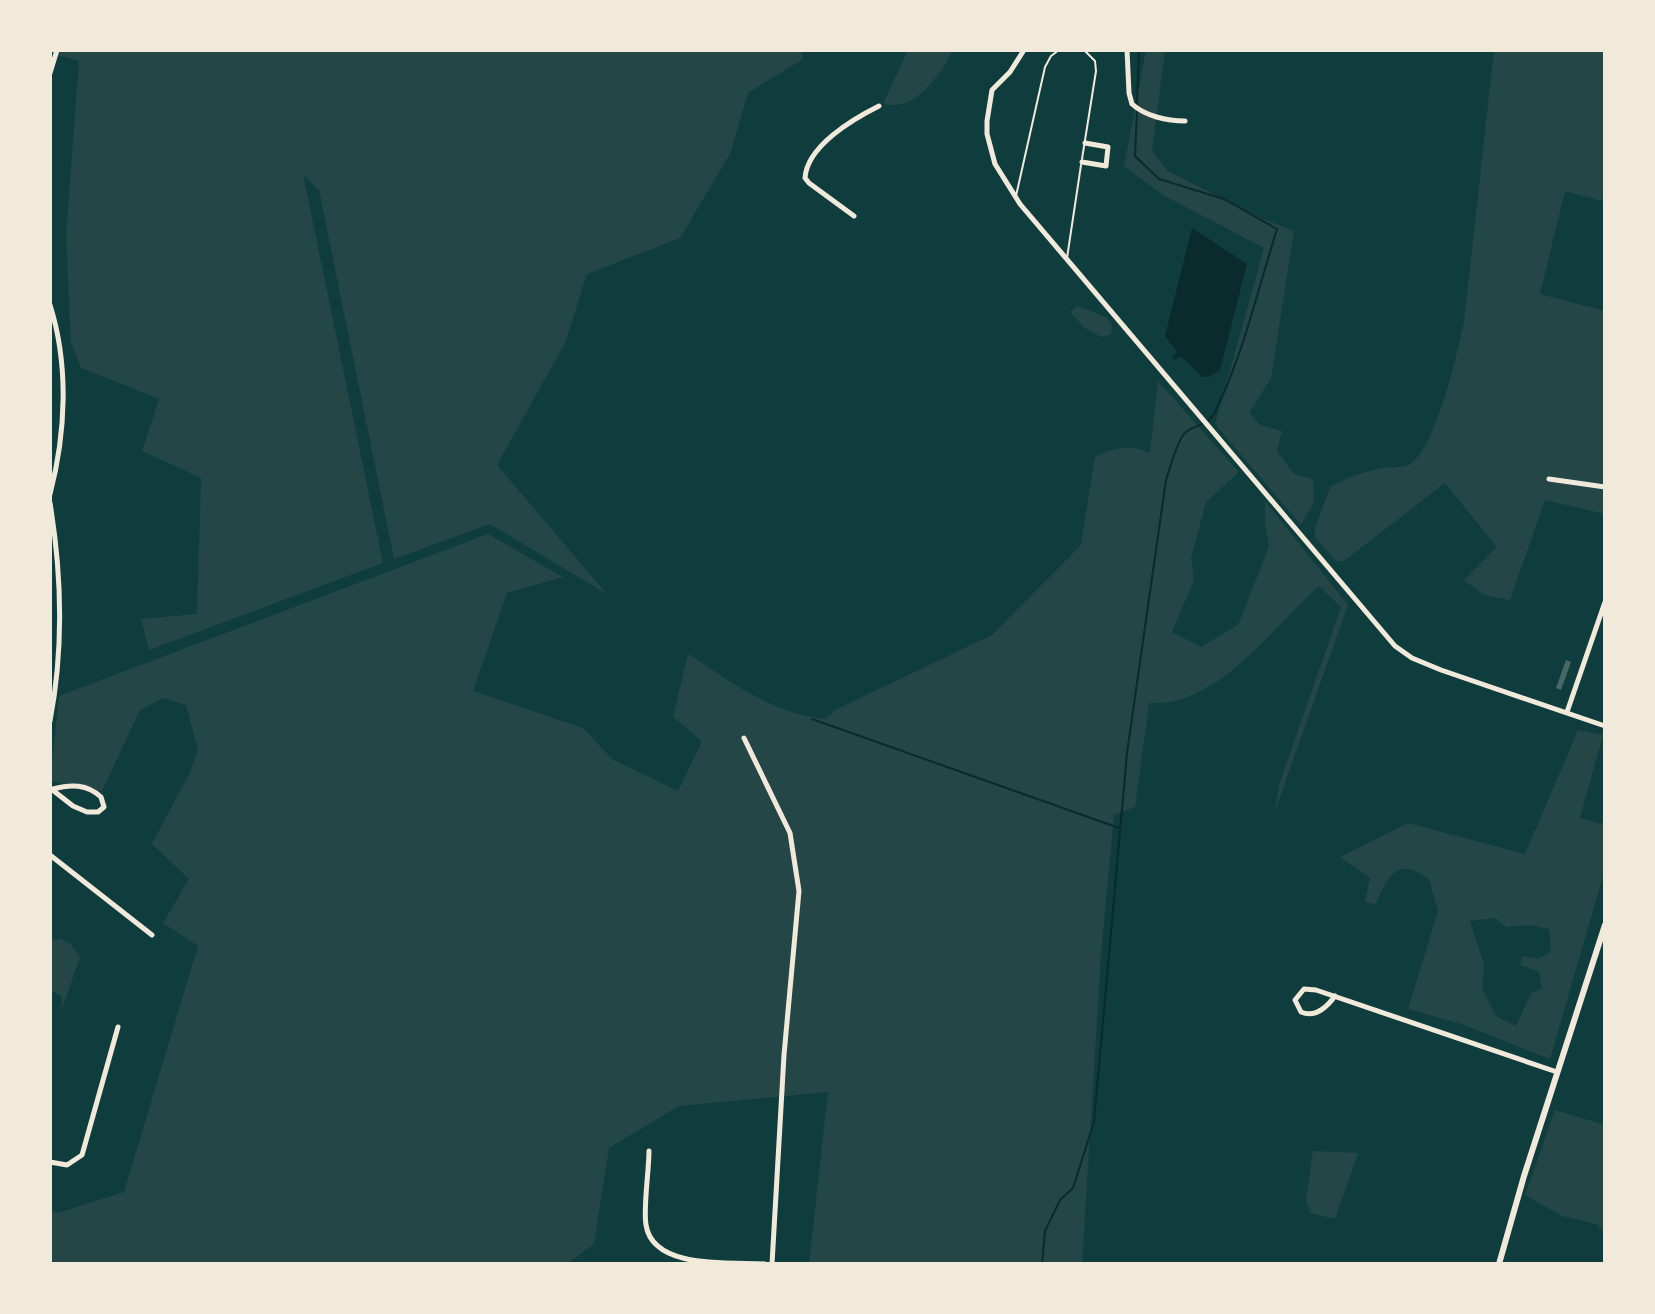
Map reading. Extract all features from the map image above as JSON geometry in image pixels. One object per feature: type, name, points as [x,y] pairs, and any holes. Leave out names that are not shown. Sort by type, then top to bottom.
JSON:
[{"type":"street","points":[[51,70],[57,50]]},
{"type":"street","points":[[1024,50],[1010,72],[992,90],[987,121],[995,164],[1020,204],[1399,651],[1441,670],[1605,726]]},
{"type":"street","points":[[1127,50],[1132,104],[1146,113],[1172,121],[1185,121]]},
{"type":"street","points":[[854,216],[809,183],[805,178],[806,168],[848,122],[879,106]]},
{"type":"street","points":[[1082,162],[1106,166],[1108,147],[1085,143]]},
{"type":"street","points":[[50,305],[59,335],[64,373],[57,456],[50,494]]},
{"type":"street","points":[[1549,479],[1605,487]]},
{"type":"street","points":[[50,503],[61,593],[60,656],[50,721]]},
{"type":"street","points":[[1567,712],[1605,602]]},
{"type":"street","points":[[744,738],[790,833],[799,891],[784,1055],[772,1264]]},
{"type":"street","points":[[77,785],[88,788],[101,797],[104,807],[98,812],[82,811],[52,788],[77,785]]},
{"type":"street","points":[[50,855],[152,935]]},
{"type":"street","points":[[1499,1264],[1557,1072],[1603,941],[1605,925]]},
{"type":"street","points":[[1335,996],[1320,1011],[1309,1014],[1301,1012],[1295,1000],[1307,988],[1335,996],[1557,1072]]},
{"type":"street","points":[[50,1162],[67,1165],[82,1155],[118,1027]]},
{"type":"street","points":[[649,1151],[645,1223],[656,1245],[682,1259],[765,1264]]},
{"type":"lane","points":[[1020,204],[1016,196],[1017,185],[1030,142],[1045,67],[1059,50]]},
{"type":"lane","points":[[1066,259],[1096,66],[1092,56],[1084,50]]},
{"type":"shaded area","points":[[50,50],[802,50],[803,59],[748,93],[730,154],[680,238],[587,274],[565,343],[497,465],[607,594],[490,524],[394,559],[319,190],[303,174],[383,563],[149,650],[141,619],[197,614],[201,478],[142,451],[159,399],[81,368],[71,342],[66,235],[79,61],[50,53]]},
{"type":"shaded area","points":[[908,50],[953,50],[934,80],[916,97],[895,105],[883,104]]},
{"type":"shaded area","points":[[1146,50],[1165,50],[1152,151],[1168,171],[1261,218],[1294,231],[1271,378],[1249,413],[1260,425],[1282,431],[1277,451],[1294,474],[1313,479],[1314,502],[1301,525],[1215,424],[1264,248],[1163,195],[1124,166]]},
{"type":"shaded area","points":[[1494,50],[1605,50],[1605,195],[1601,201],[1565,191],[1540,294],[1605,311],[1605,514],[1545,500],[1510,600],[1484,595],[1464,580],[1497,547],[1445,483],[1344,561],[1336,561],[1315,537],[1315,528],[1330,487],[1362,473],[1408,465],[1418,457],[1436,422],[1464,322]]},
{"type":"shaded area","points":[[1192,228],[1247,264],[1220,370],[1209,377],[1202,377],[1181,356],[1174,360],[1172,358],[1177,352],[1165,336]]},
{"type":"shaded area","points":[[1077,306],[1106,317],[1112,325],[1111,334],[1101,337],[1085,328],[1070,312]]},
{"type":"shaded area","points":[[1158,381],[1239,472],[1206,502],[1191,558],[1194,580],[1172,632],[1201,647],[1238,625],[1269,547],[1265,501],[1348,605],[1275,811],[1279,785],[1341,607],[1319,586],[1221,679],[1198,693],[1174,701],[1149,703],[1135,807],[1114,815],[1101,954],[1082,1264],[809,1264],[828,1092],[679,1106],[609,1148],[594,1244],[567,1264],[50,1264],[50,1209],[58,1213],[124,1192],[198,946],[163,923],[189,879],[152,844],[190,772],[198,750],[186,705],[163,698],[140,710],[102,791],[50,781],[59,696],[488,534],[563,577],[507,593],[473,691],[583,728],[612,759],[678,791],[702,741],[673,717],[688,654],[771,704],[826,719],[835,710],[992,635],[1081,545],[1095,457],[1122,448],[1136,448],[1150,453]]},
{"type":"shaded area","points":[[1578,730],[1603,735],[1580,818],[1600,824],[1605,822],[1605,869],[1550,1059],[1461,1024],[1408,1009],[1438,911],[1429,879],[1418,872],[1401,869],[1390,877],[1376,904],[1365,902],[1370,878],[1340,857],[1408,823],[1525,854]],"holes":[[[1495,918],[1506,927],[1530,925],[1549,929],[1551,951],[1539,959],[1522,956],[1520,965],[1539,972],[1542,989],[1531,993],[1516,1026],[1497,1017],[1482,989],[1484,965],[1470,921]]]},
{"type":"shaded area","points":[[60,939],[70,943],[80,957],[61,1012],[62,997],[50,990],[50,940]]},
{"type":"shaded area","points":[[1555,1110],[1605,1125],[1605,1233],[1596,1224],[1562,1216],[1525,1195]]},
{"type":"shaded area","points":[[1313,1151],[1358,1153],[1335,1219],[1310,1213],[1306,1200]]},
{"type":"building","points":[[1566,660],[1571,662],[1561,690],[1556,688]]},
{"type":"waterway","points":[[1137,105],[1139,50]]},
{"type":"waterway","points":[[1042,1264],[1045,1231],[1060,1200],[1073,1188],[1094,1122],[1127,753],[1166,480],[1184,434],[1213,416],[1226,388],[1243,343],[1277,229],[1224,199],[1159,179],[1135,156],[1137,111]]},
{"type":"waterway","points":[[812,719],[1119,828]]}]
